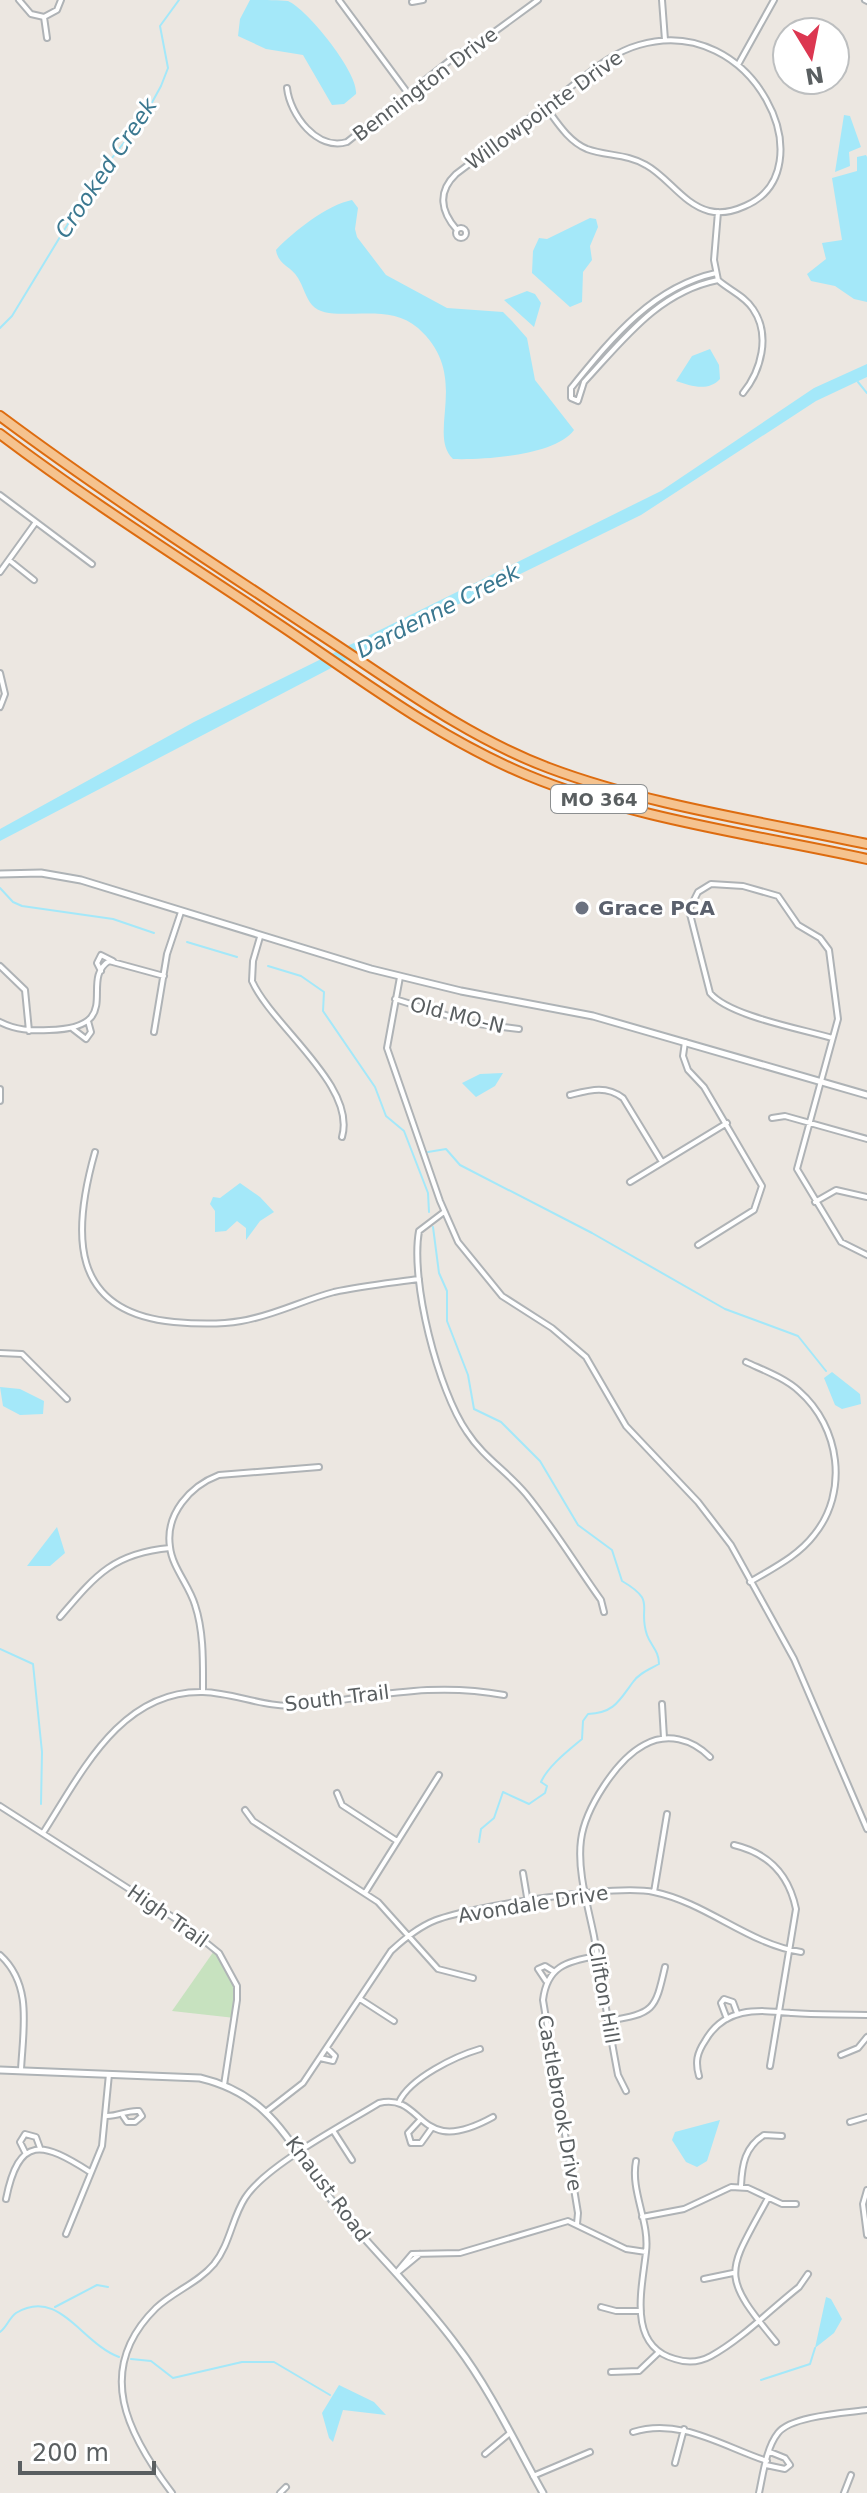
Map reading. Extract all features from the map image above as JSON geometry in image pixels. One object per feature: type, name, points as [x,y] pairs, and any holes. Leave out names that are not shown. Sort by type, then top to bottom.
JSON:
[{"type":"highway","name":"MO 364","points":[[0,416],[464,728],[550,768],[620,789],[867,844]]},
{"type":"highway","name":"MO 364","points":[[0,434],[319,651],[470,748],[552,784],[622,805],[867,859]]},
{"type":"main road","points":[[0,874],[41,873],[81,880],[260,937],[400,977],[593,1016],[867,1095]]},
{"type":"main road","name":"Knaust Road","points":[[0,2070],[191,2077],[224,2085],[267,2111],[331,2200],[465,2356],[543,2493]]},
{"type":"street","points":[[19,0],[31,14],[44,17],[57,10],[61,0]]},
{"type":"street","points":[[339,0],[407,92]]},
{"type":"street","points":[[412,2],[423,0]]},
{"type":"street","name":"Bennington Drive","points":[[287,88],[290,103],[320,140],[334,144],[347,142],[407,92],[538,0]]},
{"type":"street","points":[[662,0],[665,40]]},
{"type":"street","points":[[545,106],[572,140],[585,148],[638,160],[692,203],[718,212],[757,200],[769,185],[779,154],[778,131],[771,105],[739,63],[774,0]]},
{"type":"street","points":[[44,17],[47,38]]},
{"type":"street","name":"Willowpointe Drive","points":[[457,230],[446,217],[442,203],[448,183],[609,58],[641,44],[665,40],[698,43],[739,63]]},
{"type":"street","points":[[718,212],[718,280],[742,297],[760,324],[761,359],[754,380],[743,393]]},
{"type":"street","points":[[716,273],[671,289],[631,319],[571,388],[571,398],[578,401],[582,397],[584,382],[651,313],[678,293],[718,280]]},
{"type":"street","points":[[0,495],[92,564]]},
{"type":"street","points":[[0,572],[36,522]]},
{"type":"street","points":[[9,560],[34,580]]},
{"type":"street","points":[[0,673],[4,687],[0,707]]},
{"type":"street","points":[[4,687],[11,687]]},
{"type":"street","points":[[832,1038],[716,1000],[710,993],[689,919],[691,901],[698,892],[717,883],[773,893],[784,902],[798,925],[824,942],[829,950],[839,1005],[832,1038],[797,1169],[841,1242],[867,1255]]},
{"type":"street","points":[[154,1032],[167,954],[181,912]]},
{"type":"street","points":[[260,937],[253,961],[252,981],[337,1097],[345,1125],[342,1137]]},
{"type":"street","points":[[0,1022],[37,1031],[73,1029],[88,1021],[96,1005],[105,963],[113,961],[164,976]]},
{"type":"street","points":[[0,966],[25,990],[29,1031]]},
{"type":"street","points":[[400,977],[387,1048],[444,1212],[458,1242],[481,1275],[514,1306],[552,1328],[586,1357],[626,1426],[698,1502],[731,1545],[799,1669],[867,1827]]},
{"type":"street","name":"Old MO-N","points":[[395,999],[471,1023],[519,1029]]},
{"type":"street","points":[[73,1029],[86,1039],[91,1032],[88,1021]]},
{"type":"street","points":[[685,1042],[683,1056],[688,1070],[704,1087],[760,1178],[761,1198],[754,1210],[698,1245]]},
{"type":"street","points":[[0,1089],[0,1101]]},
{"type":"street","points":[[570,1095],[592,1090],[615,1092],[623,1098],[662,1162]]},
{"type":"street","points":[[772,1118],[780,1114],[867,1139]]},
{"type":"street","points":[[630,1182],[727,1123]]},
{"type":"street","points":[[95,1152],[83,1196],[81,1239],[94,1284],[115,1306],[153,1320],[202,1325],[242,1321],[332,1293],[419,1279]]},
{"type":"street","points":[[815,1202],[836,1190],[867,1197]]},
{"type":"street","points":[[444,1212],[419,1231],[419,1279],[443,1382],[465,1430],[486,1457],[525,1492],[601,1600],[604,1612]]},
{"type":"street","points":[[0,1353],[22,1354],[67,1399]]},
{"type":"street","points":[[746,1362],[799,1390],[826,1427],[836,1461],[829,1508],[813,1537],[790,1558],[750,1582]]},
{"type":"street","points":[[203,1692],[203,1653],[196,1606],[170,1548],[171,1530],[182,1501],[204,1481],[231,1473],[319,1467]]},
{"type":"street","points":[[60,1617],[113,1562],[132,1553],[170,1548]]},
{"type":"street","name":"South Trail","points":[[43,1833],[100,1746],[116,1728],[152,1703],[203,1692],[290,1706],[428,1687],[504,1695]]},
{"type":"street","points":[[662,1704],[664,1738],[685,1740],[710,1757]]},
{"type":"street","name":"Clifton Hill","points":[[626,2091],[618,2075],[608,2021],[586,1894],[581,1840],[589,1812],[601,1790],[632,1754],[664,1738]]},
{"type":"street","points":[[365,1893],[439,1775]]},
{"type":"street","points":[[337,1793],[342,1805],[397,1841]]},
{"type":"street","name":"High Trail","points":[[0,1806],[182,1923],[219,1953],[237,1986],[235,2034],[224,2085]]},
{"type":"street","points":[[245,1810],[253,1821],[365,1893],[388,1912],[438,1969],[473,1978]]},
{"type":"street","points":[[654,1892],[667,1814]]},
{"type":"street","points":[[734,1845],[770,1861],[788,1885],[796,1909],[770,2066]]},
{"type":"street","points":[[523,1873],[528,1903]]},
{"type":"street","name":"Avondale Drive","points":[[267,2111],[298,2088],[391,1951],[407,1936],[439,1919],[586,1894],[620,1890],[654,1892],[683,1901],[766,1943],[801,1952]]},
{"type":"street","points":[[0,1955],[17,1974],[22,1990],[21,2070]]},
{"type":"street","points":[[553,1971],[545,1966],[538,1969],[546,1981],[565,1962],[598,1956]]},
{"type":"street","points":[[608,2021],[641,2015],[652,2008],[659,1996],[665,1967]]},
{"type":"street","name":"Castlebrook Drive","points":[[546,1981],[543,2000],[578,2213],[577,2224]]},
{"type":"street","points":[[360,1999],[394,2021]]},
{"type":"street","points":[[727,2019],[721,2003],[724,1999],[733,2002],[737,2013]]},
{"type":"street","points":[[699,2076],[696,2065],[699,2052],[711,2031],[737,2013],[760,2009],[867,2015]]},
{"type":"street","points":[[841,2055],[858,2048],[867,2037]]},
{"type":"street","name":"Avondale Drive","points":[[320,2058],[329,2063],[333,2061],[335,2056],[327,2048]]},
{"type":"street","points":[[399,2102],[408,2088],[468,2052],[480,2049]]},
{"type":"street","points":[[66,2234],[102,2146],[109,2074]]},
{"type":"street","points":[[172,2493],[138,2446],[126,2417],[122,2378],[127,2355],[153,2311],[202,2276],[219,2257],[239,2209],[254,2186],[299,2153],[379,2103],[399,2102],[431,2129],[451,2132],[493,2117]]},
{"type":"street","points":[[107,2116],[123,2116],[130,2110],[139,2111],[142,2116],[135,2122],[127,2122],[123,2116]]},
{"type":"street","points":[[850,2122],[867,2117]]},
{"type":"street","points":[[420,2120],[408,2133],[411,2143],[421,2143],[431,2129]]},
{"type":"street","points":[[334,2132],[352,2160]]},
{"type":"street","points":[[26,2154],[20,2142],[25,2134],[36,2137],[40,2148]]},
{"type":"street","points":[[741,2186],[743,2162],[751,2146],[764,2135],[782,2136]]},
{"type":"street","points":[[6,2199],[14,2166],[26,2154],[40,2148],[57,2151],[90,2172]]},
{"type":"street","points":[[636,2161],[635,2177],[646,2252],[641,2279],[641,2311],[646,2337],[659,2352],[679,2361],[699,2360],[712,2355],[799,2287],[808,2274]]},
{"type":"street","points":[[642,2217],[684,2209],[723,2189],[741,2186],[782,2204],[796,2204]]},
{"type":"street","points":[[859,2187],[867,2190],[863,2204],[867,2235]]},
{"type":"street","points":[[768,2198],[737,2254],[733,2273],[736,2289],[776,2342]]},
{"type":"street","points":[[396,2273],[412,2254],[460,2253],[557,2222],[577,2224],[626,2249],[646,2252]]},
{"type":"street","points":[[704,2279],[733,2273]]},
{"type":"street","points":[[601,2307],[616,2311],[641,2311]]},
{"type":"street","points":[[611,2372],[639,2371],[659,2352]]},
{"type":"street","points":[[759,2493],[776,2435],[789,2424],[867,2410]]},
{"type":"street","points":[[633,2432],[662,2426],[684,2429],[767,2463],[785,2469],[790,2465],[785,2458],[770,2452]]},
{"type":"street","points":[[675,2463],[684,2429]]},
{"type":"street","points":[[485,2454],[510,2433]]},
{"type":"street","points":[[533,2476],[590,2452]]},
{"type":"street","points":[[844,2493],[851,2475]]},
{"type":"street","points":[[280,2493],[286,2487]]},
{"type":"green space","points":[[214,1951],[235,1987],[235,2018],[172,2011]]},
{"type":"water","points":[[250,0],[288,1],[296,6],[319,28],[341,57],[355,84],[356,94],[344,104],[332,105],[303,55],[266,49],[238,36],[240,19]]},
{"type":"water","points":[[844,115],[850,116],[861,147],[849,152],[850,166],[835,172]]},
{"type":"water","points":[[866,155],[867,302],[854,299],[835,286],[811,281],[807,274],[826,259],[822,243],[842,240],[832,178],[857,171],[857,157]]},
{"type":"water","points":[[352,200],[358,208],[357,237],[386,275],[447,308],[503,312],[512,321],[527,338],[535,380],[574,430],[565,439],[518,455],[453,459],[446,448],[444,434],[446,384],[442,365],[434,346],[418,328],[390,315],[332,313],[320,311],[312,305],[298,278],[279,259],[276,250],[311,220],[332,207]]},
{"type":"water","points":[[590,218],[596,219],[598,227],[590,246],[592,260],[583,272],[582,302],[570,307],[532,273],[533,251],[539,238],[547,239]]},
{"type":"water","points":[[527,291],[535,294],[541,303],[534,327],[504,300]]},
{"type":"water","points":[[710,349],[719,365],[720,379],[705,387],[676,381],[692,356]]},
{"type":"water","name":"Dardenne Creek","points":[[867,364],[867,377],[816,401],[641,515],[383,641],[0,841],[0,829],[194,722],[661,491],[814,388]]},
{"type":"water","points":[[503,1073],[495,1086],[476,1097],[462,1083],[480,1074]]},
{"type":"water","points":[[240,1183],[274,1212],[260,1221],[246,1240],[246,1228],[237,1221],[226,1231],[215,1232],[215,1211],[210,1204],[213,1197],[220,1198]]},
{"type":"water","points":[[832,1372],[860,1394],[861,1404],[842,1409],[835,1405],[824,1378]]},
{"type":"water","points":[[0,1387],[20,1389],[44,1401],[43,1414],[20,1415],[3,1406]]},
{"type":"water","points":[[57,1527],[65,1553],[50,1566],[27,1566]]},
{"type":"water","points":[[720,2120],[707,2161],[697,2167],[686,2162],[672,2140],[675,2132]]},
{"type":"water","points":[[826,2297],[831,2299],[842,2319],[834,2333],[815,2348]]},
{"type":"water","points":[[339,2385],[374,2402],[386,2415],[343,2410],[333,2442],[322,2413]]},
{"type":"waterway","name":"Crooked Creek","points":[[0,328],[12,316],[94,181],[144,117],[161,86],[168,68],[160,26],[179,0]]},
{"type":"waterway","points":[[858,382],[867,393]]},
{"type":"waterway","points":[[0,888],[13,902],[22,906],[113,919],[154,933]]},
{"type":"waterway","points":[[187,942],[237,957]]},
{"type":"waterway","points":[[268,966],[301,976],[324,992],[323,1011],[375,1087],[386,1116],[404,1131],[428,1193],[429,1212]]},
{"type":"waterway","points":[[428,1152],[446,1149],[460,1165],[592,1233],[725,1309],[798,1336],[826,1371]]},
{"type":"waterway","points":[[433,1227],[439,1273],[447,1291],[447,1321],[468,1375],[474,1409],[501,1422],[540,1461],[578,1525],[612,1550],[622,1581],[640,1594],[643,1600],[645,1625],[659,1664],[638,1676],[610,1708],[588,1714],[583,1721],[582,1739],[544,1776],[541,1782],[547,1786],[545,1793],[529,1804],[503,1792],[494,1818],[481,1829],[479,1842]]},
{"type":"waterway","points":[[0,1649],[33,1664],[42,1752],[41,1804]]},
{"type":"waterway","points":[[55,2307],[97,2285],[108,2287]]},
{"type":"waterway","points":[[0,2332],[16,2313],[31,2307],[45,2307],[69,2320],[105,2350],[119,2357]]},
{"type":"waterway","points":[[761,2380],[810,2364],[815,2348]]},
{"type":"waterway","points":[[131,2359],[151,2361],[173,2378],[242,2362],[274,2362],[330,2395]]},
{"type":"place","name":"Grace PCA","points":[[582,908]]}]
